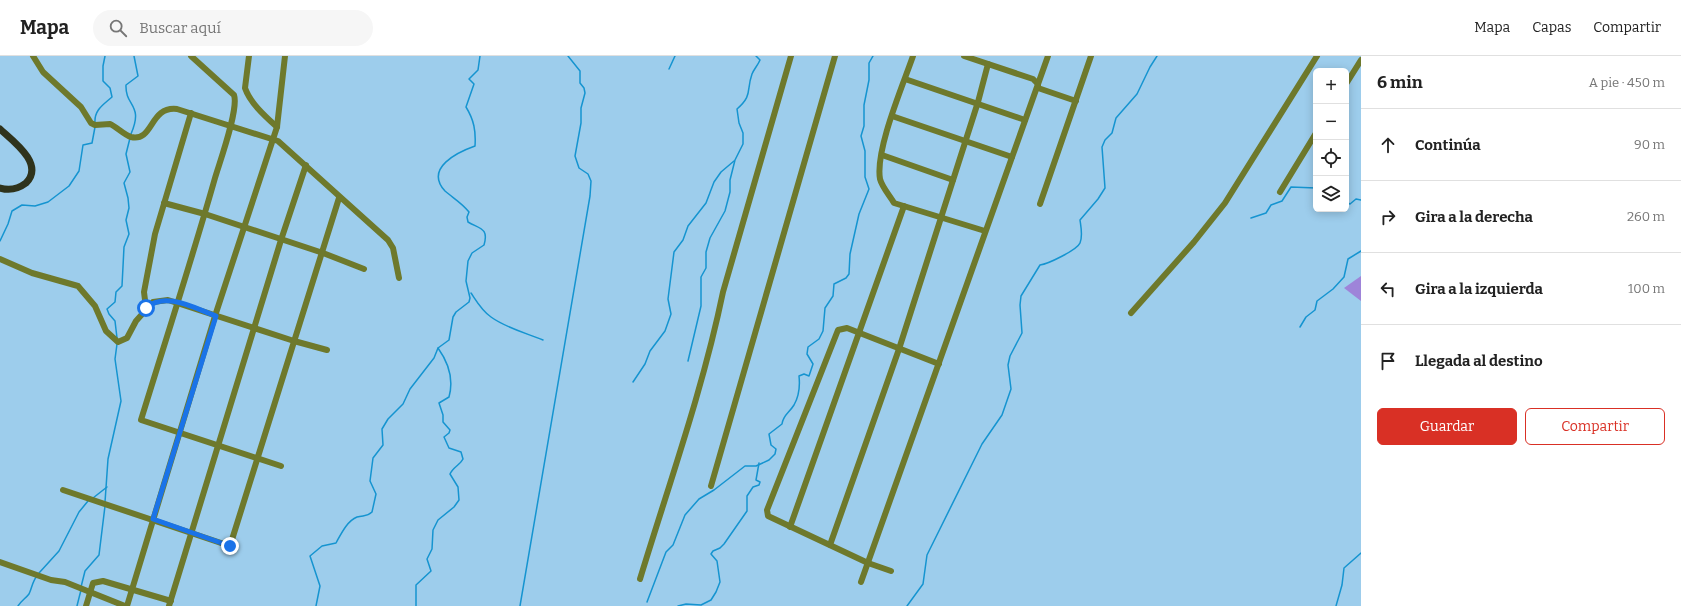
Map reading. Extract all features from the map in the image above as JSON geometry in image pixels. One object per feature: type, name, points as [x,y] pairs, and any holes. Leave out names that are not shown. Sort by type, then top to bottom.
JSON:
[{"type":"main road","points":[[0,129],[29,157],[32,166],[30,178],[21,187],[8,190],[0,188]]},
{"type":"street","points":[[33,56],[43,72],[81,107],[91,123],[96,125],[110,124],[130,137],[138,137],[148,130],[162,110],[168,108],[191,113],[230,127],[278,141],[306,165],[339,198],[388,240],[393,248],[399,278]]},
{"type":"street","points":[[191,56],[234,95],[235,103],[230,127],[205,214],[141,420],[281,466]]},
{"type":"street","points":[[250,56],[245,88],[246,92],[261,112],[277,127]]},
{"type":"street","points":[[0,562],[51,580],[65,582],[126,606],[216,316],[277,127],[285,56]]},
{"type":"street","points":[[640,579],[690,418],[717,321],[723,292],[791,56]]},
{"type":"street","points":[[711,486],[835,56]]},
{"type":"street","points":[[913,56],[892,116],[882,155],[880,180],[894,203],[985,231]]},
{"type":"street","points":[[964,56],[1033,79],[1038,84],[1038,88],[1076,101]]},
{"type":"street","points":[[861,582],[1048,56]]},
{"type":"street","points":[[1040,204],[1091,56]]},
{"type":"street","points":[[1131,313],[1194,242],[1225,203],[1317,56]]},
{"type":"street","points":[[1349,79],[1361,60]]},
{"type":"street","points":[[830,545],[899,348],[977,104],[988,64]]},
{"type":"street","points":[[905,79],[1025,120]]},
{"type":"street","points":[[146,308],[144,292],[164,203],[191,113]]},
{"type":"street","points":[[892,116],[1012,157]]},
{"type":"street","points":[[1280,192],[1313,138]]},
{"type":"street","points":[[882,155],[953,180]]},
{"type":"street","points":[[86,606],[93,583],[97,581],[131,590],[170,604],[281,240],[306,165]]},
{"type":"street","points":[[63,490],[230,546],[259,458],[339,198]]},
{"type":"street","points":[[164,203],[205,214],[323,253],[364,269]]},
{"type":"street","points":[[790,526],[904,206]]},
{"type":"street","points":[[0,259],[32,273],[78,286],[95,306],[106,331],[118,342],[127,338],[146,308],[153,302],[160,300],[177,302],[254,329],[327,350]]},
{"type":"street","points":[[891,572],[868,563],[768,516],[767,510],[838,330],[847,328],[939,364]]},
{"type":"shaded area","points":[[1361,276],[1361,301],[1344,288]]},
{"type":"waterway","points":[[95,123],[95,118],[98,111],[102,105],[112,97],[110,88],[103,81],[105,56]]},
{"type":"waterway","points":[[131,134],[136,117],[135,111],[126,92],[126,85],[138,76],[134,56]]},
{"type":"waterway","points":[[316,606],[320,586],[310,556],[322,546],[336,543],[350,521],[372,512],[376,494],[370,481],[373,458],[383,445],[382,429],[388,419],[403,404],[410,389],[434,358],[438,348],[449,340],[453,317],[456,312],[469,302],[470,298],[466,281],[468,261],[472,253],[484,245],[485,235],[480,228],[468,222],[467,217],[469,212],[445,191],[440,183],[438,175],[441,168],[452,157],[475,146],[474,126],[466,107],[474,84],[469,79],[478,70],[480,56]]},
{"type":"waterway","points":[[520,606],[590,196],[591,181],[588,174],[579,168],[575,156],[581,123],[581,108],[585,93],[584,88],[580,83],[580,71],[568,56]]},
{"type":"waterway","points":[[669,69],[675,56]]},
{"type":"waterway","points":[[688,361],[701,306],[701,277],[706,268],[706,252],[710,238],[725,211],[730,192],[730,180],[735,160],[743,144],[743,133],[739,123],[737,109],[747,96],[752,74],[760,60],[756,56]]},
{"type":"waterway","points":[[647,602],[666,552],[673,545],[685,515],[699,499],[714,490],[745,466],[756,466],[769,460],[775,454],[776,449],[771,445],[769,434],[782,424],[785,416],[794,405],[799,390],[799,376],[804,374],[809,376],[813,364],[807,354],[808,347],[819,339],[823,331],[825,308],[833,296],[834,284],[846,278],[849,274],[850,254],[859,214],[869,189],[865,177],[865,151],[861,136],[864,126],[864,105],[869,80],[869,63],[873,56]]},
{"type":"waterway","points":[[907,606],[923,584],[927,555],[982,444],[1002,415],[1011,389],[1008,365],[1010,356],[1022,333],[1020,305],[1021,296],[1040,265],[1062,256],[1074,249],[1080,243],[1082,234],[1080,220],[1098,199],[1105,188],[1102,147],[1105,140],[1112,133],[1116,118],[1137,94],[1157,56]]},
{"type":"waterway","points":[[0,241],[12,211],[22,205],[35,206],[48,202],[69,186],[79,171],[83,145],[92,143],[95,127]]},
{"type":"waterway","points":[[117,338],[115,321],[107,309],[115,302],[116,292],[122,286],[124,247],[129,234],[126,220],[129,208],[124,183],[130,172],[126,154],[130,138]]},
{"type":"waterway","points":[[633,382],[645,364],[650,351],[665,331],[671,314],[668,299],[674,252],[683,240],[688,226],[706,203],[714,182],[721,172],[734,161]]},
{"type":"waterway","points":[[1251,218],[1266,213],[1271,205],[1282,201],[1291,187],[1313,188]]},
{"type":"waterway","points":[[1349,204],[1356,199],[1361,200]]},
{"type":"waterway","points":[[1300,327],[1306,317],[1315,310],[1317,301],[1333,289],[1344,277],[1348,259],[1361,251]]},
{"type":"waterway","points":[[471,293],[485,312],[497,321],[543,340]]},
{"type":"waterway","points":[[105,502],[108,459],[121,401],[115,359],[117,344]]},
{"type":"waterway","points":[[416,606],[416,585],[431,571],[427,559],[432,549],[433,530],[438,520],[454,507],[459,500],[458,487],[450,474],[463,459],[461,452],[449,448],[444,437],[450,430],[443,422],[443,415],[439,403],[449,397],[451,384],[445,359],[438,348]]},
{"type":"waterway","points":[[678,606],[686,604],[701,605],[711,600],[716,592],[720,582],[717,561],[711,554],[724,544],[747,511],[747,496],[753,487],[759,485],[760,482],[756,480],[759,463]]},
{"type":"waterway","points":[[93,498],[107,487]]},
{"type":"waterway","points":[[39,573],[59,551],[79,512],[88,501]]},
{"type":"waterway","points":[[81,587],[85,571],[99,555],[105,506]]},
{"type":"waterway","points":[[1336,606],[1342,585],[1344,568],[1361,553]]},
{"type":"waterway","points":[[18,606],[29,594],[37,576]]},
{"type":"waterway","points":[[77,606],[81,590]]},
{"type":"route","points":[[146,308],[153,302],[168,300],[216,316],[153,519],[230,546]]}]
